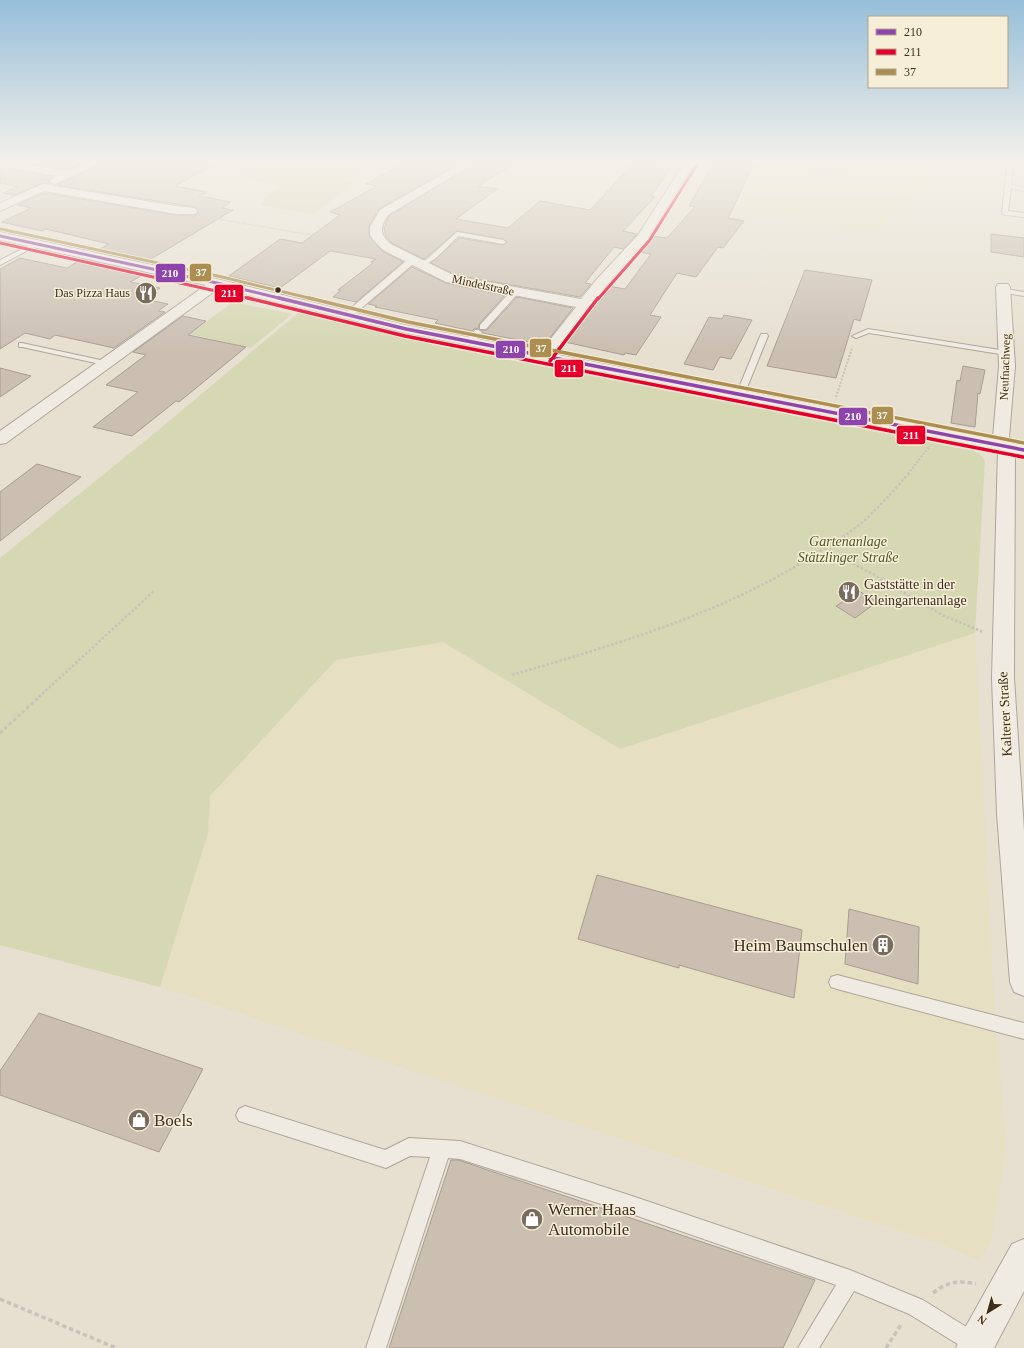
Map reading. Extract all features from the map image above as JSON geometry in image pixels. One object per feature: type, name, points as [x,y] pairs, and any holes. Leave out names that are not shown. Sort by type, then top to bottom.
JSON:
[{"type":"street","name":"Mindelstraße","points":[[376,225],[376,236],[379,241],[451,279],[584,304]]},
{"type":"street","points":[[544,356],[584,304],[643,237],[651,225]]},
{"type":"street","points":[[0,236],[217,283],[348,315],[477,334],[544,356],[1015,448]]},
{"type":"street","points":[[0,439],[217,283]]},
{"type":"street","name":"Neufnachweg","points":[[1003,288],[1006,326],[1006,381],[1001,437],[1015,448]]},
{"type":"street","name":"Kalterer Straße","points":[[1015,448],[1002,637],[1002,678],[1010,814],[1021,912],[1024,982]]},
{"type":"street","points":[[976,1346],[1019,1268]]},
{"type":"lane","points":[[348,315],[409,263],[428,261],[457,234],[503,242]]},
{"type":"lane","points":[[0,263],[36,244]]},
{"type":"lane","points":[[1003,288],[1024,294]]},
{"type":"lane","points":[[477,334],[516,291]]},
{"type":"lane","points":[[856,336],[868,331],[1006,353]]},
{"type":"lane","points":[[740,394],[764,336]]},
{"type":"lane","points":[[22,345],[105,364]]},
{"type":"lane","points":[[837,982],[1024,1031]]},
{"type":"lane","points":[[245,1115],[386,1159],[409,1147],[460,1150],[618,1200],[850,1280],[916,1307],[976,1346]]},
{"type":"lane","points":[[376,1348],[442,1149]]},
{"type":"lane","points":[[808,1348],[850,1280]]},
{"type":"path","points":[[252,225],[347,241]]},
{"type":"path","points":[[294,246],[309,249]]},
{"type":"path","points":[[287,250],[304,253]]},
{"type":"path","points":[[282,253],[301,257]]},
{"type":"path","points":[[277,258],[293,262]]},
{"type":"path","points":[[273,262],[290,265]]},
{"type":"path","points":[[265,267],[282,270]]},
{"type":"path","points":[[262,271],[277,274]]},
{"type":"path","points":[[830,412],[856,336]]},
{"type":"path","points":[[512,675],[602,648],[698,616],[751,593],[802,565],[864,520],[893,492],[933,442],[935,432]]},
{"type":"path","points":[[825,549],[951,620],[1002,637]]},
{"type":"path","points":[[0,733],[154,592]]},
{"type":"path","points":[[886,1348],[900,1325],[916,1307],[943,1285],[963,1282],[987,1285],[1019,1268]]},
{"type":"path","points":[[0,1299],[116,1348]]},
{"type":"shaded area","points":[[824,225],[885,225],[875,234]]},
{"type":"shaded area","points":[[975,633],[994,1002],[1006,1145],[992,1239],[979,1261],[948,1247],[160,987],[208,833],[210,796],[336,660],[443,642],[620,749]]},
{"type":"green space","points":[[233,302],[292,314],[251,348],[189,334]]},
{"type":"green space","name":"Gartenanlage Stätzlinger Straße","points":[[298,313],[443,347],[973,451],[980,454],[985,461],[975,633],[620,749],[443,642],[336,660],[210,796],[208,833],[160,987],[0,945],[0,558],[156,432]]},
{"type":"building","points":[[15,225],[208,225],[146,262],[96,251],[109,244],[46,229],[42,231]]},
{"type":"building","points":[[327,225],[370,225],[369,236],[382,251],[403,262],[356,302],[333,297],[341,290],[338,290],[373,263],[371,262],[376,259],[330,251],[280,288],[229,276],[280,239],[302,243]]},
{"type":"building","points":[[385,225],[490,225],[508,228],[512,225],[629,225],[623,231],[637,234],[623,249],[614,247],[585,283],[591,284],[580,297],[455,275],[431,263],[459,238],[503,245],[507,242],[503,239],[457,231],[424,259],[392,243],[386,236],[384,228]]},
{"type":"building","points":[[679,225],[741,225],[723,248],[718,247],[696,277],[677,273],[650,315],[661,317],[636,355],[625,353],[624,355],[565,342],[608,286],[625,289],[651,254],[638,252],[651,236],[667,238]]},
{"type":"building","points":[[991,234],[1024,238],[1024,257],[991,252]]},
{"type":"building","points":[[20,258],[67,268],[82,259],[132,270],[128,272],[141,276],[130,282],[160,288],[144,299],[168,304],[158,311],[165,312],[114,348],[55,335],[50,339],[25,333],[0,349],[0,269]]},
{"type":"building","points":[[412,267],[446,283],[505,295],[479,324],[478,329],[475,328],[472,331],[435,323],[438,320],[375,307],[377,306],[368,304]]},
{"type":"building","points":[[805,270],[872,280],[860,321],[854,319],[836,378],[767,366]]},
{"type":"building","points":[[517,297],[573,308],[549,339],[538,337],[533,343],[483,333],[482,330],[487,330]]},
{"type":"building","points":[[724,315],[752,320],[731,359],[720,357],[713,370],[684,364],[709,317],[722,319]]},
{"type":"building","points":[[183,316],[206,321],[188,335],[246,347],[179,402],[176,401],[132,436],[93,427],[138,392],[106,385],[146,355],[133,352]]},
{"type":"building","points":[[963,366],[985,370],[980,394],[978,393],[975,427],[951,423],[957,380],[960,381]]},
{"type":"building","points":[[0,368],[31,376],[0,397]]},
{"type":"building","points":[[37,464],[81,477],[0,541],[0,492]]},
{"type":"building","points":[[859,591],[877,602],[855,618],[836,606]]},
{"type":"building","points":[[597,875],[802,930],[794,998],[679,965],[679,968],[578,939]]},
{"type":"building","name":"Heim Baumschulen","points":[[849,909],[919,927],[918,984],[845,964]]},
{"type":"building","points":[[39,1013],[203,1069],[159,1152],[0,1095],[0,1071]]},
{"type":"building","name":"Werner Haas Automobile","points":[[451,1160],[458,1160],[815,1280],[783,1348],[389,1348]]},
{"type":"transit line","name":"211","points":[[550,361],[606,288],[649,241],[659,225]]},
{"type":"transit line","name":"37","points":[[1,229],[218,276],[408,322],[1024,443]]},
{"type":"transit line","name":"210","points":[[0,236],[217,283],[406,329],[1024,450]]},
{"type":"transit line","name":"211","points":[[0,243],[215,290],[405,336],[1023,457]]},
{"type":"place","name":"Das Pizza Haus","points":[[146,293]]},
{"type":"place","name":"Gaststätte in der Kleingartenanlage","points":[[849,592]]},
{"type":"place","name":"Heim Baumschulen","points":[[883,945]]},
{"type":"place","name":"Boels","points":[[139,1120]]},
{"type":"place","name":"Werner Haas Automobile","points":[[532,1219]]}]
